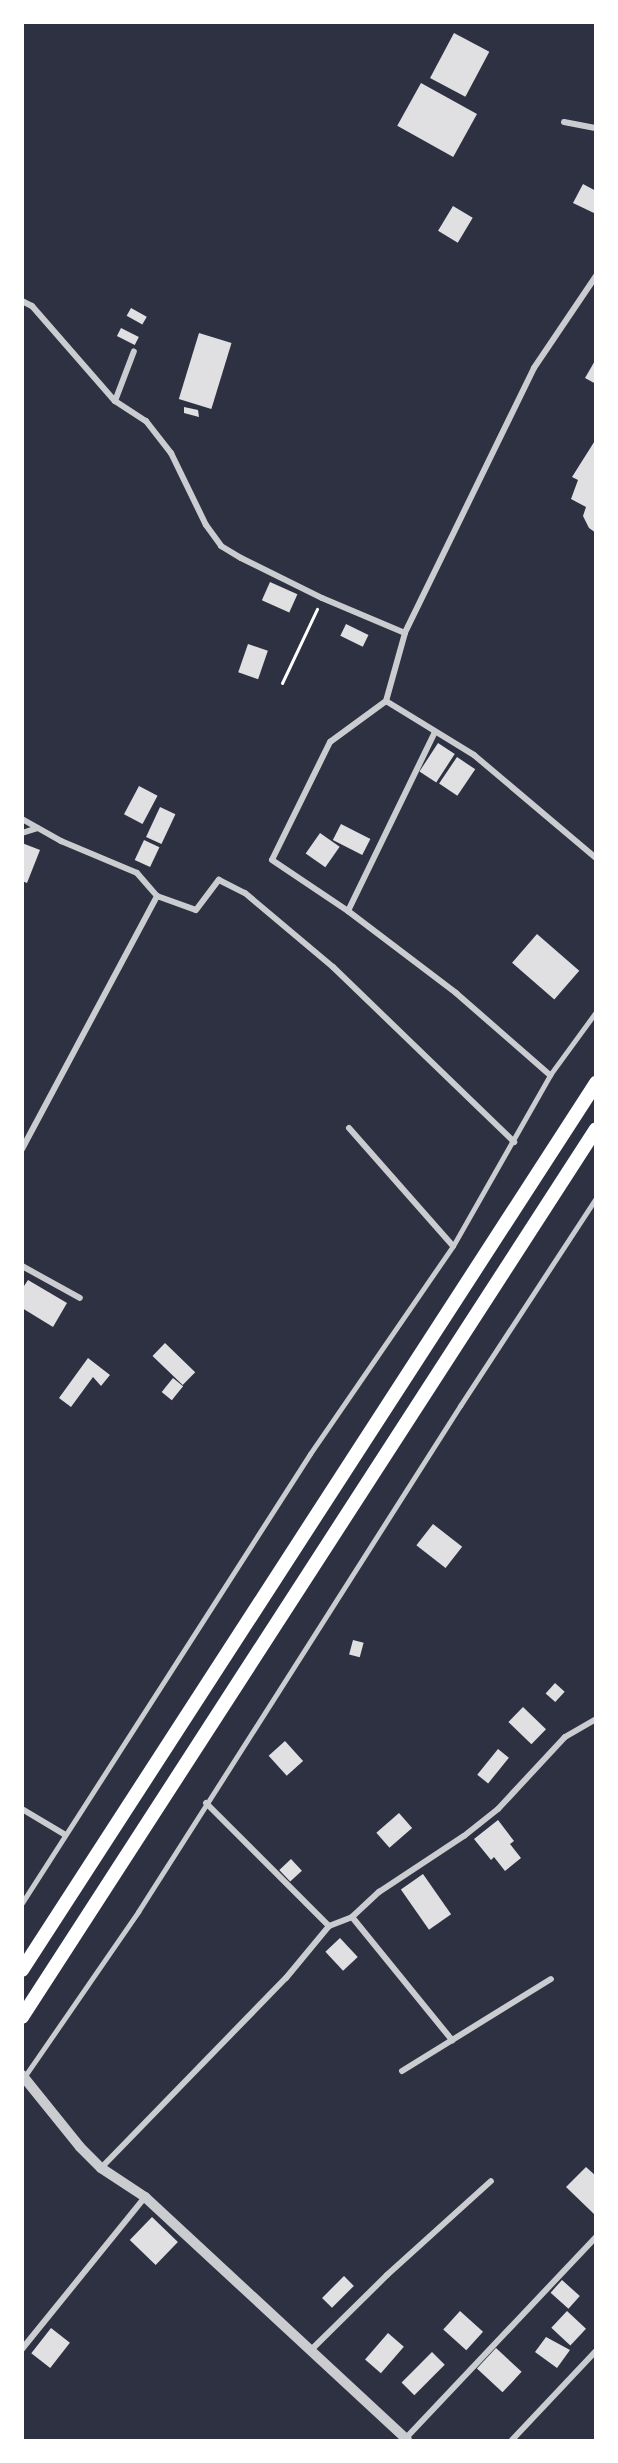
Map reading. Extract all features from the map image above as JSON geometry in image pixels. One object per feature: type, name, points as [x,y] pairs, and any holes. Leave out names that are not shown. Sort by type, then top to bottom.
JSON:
[{"type":"highway","points":[[22,1970],[596,1083]]},
{"type":"highway","points":[[22,2017],[596,1129]]},
{"type":"street","points":[[564,122],[596,128]]},
{"type":"street","points":[[550,1075],[456,993],[348,911],[272,860],[330,742],[386,701],[405,633],[534,368],[596,276]]},
{"type":"street","points":[[22,301],[32,306],[115,401],[146,422],[171,453],[206,525],[222,546],[241,558],[322,598],[405,633]]},
{"type":"street","points":[[115,401],[134,351]]},
{"type":"street","points":[[386,701],[474,755],[596,858]]},
{"type":"street","points":[[348,911],[435,732]]},
{"type":"street","points":[[22,819],[137,873],[157,896],[196,910],[219,880],[245,893],[333,967],[514,1142]]},
{"type":"street","points":[[22,833],[37,828]]},
{"type":"street","points":[[22,1149],[157,896]]},
{"type":"street","points":[[349,1128],[453,1246]]},
{"type":"street","points":[[22,1266],[80,1298]]},
{"type":"street","points":[[101,2168],[286,1978],[329,1926],[352,1917],[379,1892],[426,1863],[498,1809],[565,1737],[596,1719]]},
{"type":"street","points":[[206,1803],[329,1926]]},
{"type":"street","points":[[22,1809],[64,1834]]},
{"type":"street","points":[[352,1917],[452,2040]]},
{"type":"street","points":[[402,2071],[550,1979]]},
{"type":"street","points":[[23,2078],[80,2147],[101,2168],[145,2198],[406,2440],[596,2237]]},
{"type":"street","points":[[310,2351],[387,2275],[491,2181]]},
{"type":"street","points":[[22,2349],[145,2198]]},
{"type":"street","points":[[512,2440],[596,2351]]},
{"type":"lane","points":[[22,1903],[64,1834],[310,1454],[453,1246],[550,1075],[596,1012]]},
{"type":"lane","points":[[23,2078],[138,1912],[596,1198]]},
{"type":"path","points":[[282,683],[322,598]]},
{"type":"building","points":[[454,33],[489,52],[465,97],[430,78]]},
{"type":"building","points":[[421,83],[477,114],[453,157],[397,126]]},
{"type":"building","points":[[583,184],[596,191],[596,214],[573,203]]},
{"type":"building","points":[[453,206],[473,218],[458,243],[438,231]]},
{"type":"building","points":[[131,308],[147,317],[142,325],[127,316]]},
{"type":"building","points":[[121,328],[139,337],[135,345],[117,336]]},
{"type":"building","points":[[199,333],[232,343],[211,409],[179,399]]},
{"type":"building","points":[[596,359],[596,384],[585,378]]},
{"type":"building","points":[[184,407],[198,410],[199,417],[184,413]]},
{"type":"building","points":[[596,439],[596,533],[589,528],[583,516],[586,507],[571,499],[578,480],[572,477]]},
{"type":"building","points":[[270,582],[297,594],[289,612],[262,600]]},
{"type":"building","points":[[346,624],[368,635],[363,647],[340,636]]},
{"type":"building","points":[[248,644],[268,651],[258,679],[238,672]]},
{"type":"building","points":[[438,743],[455,754],[436,782],[419,772]]},
{"type":"building","points":[[457,757],[475,769],[457,796],[439,784]]},
{"type":"building","points":[[139,786],[158,796],[143,824],[124,814]]},
{"type":"building","points":[[160,807],[175,814],[161,844],[146,837]]},
{"type":"building","points":[[341,824],[370,839],[362,855],[333,840]]},
{"type":"building","points":[[320,833],[340,847],[325,867],[306,853]]},
{"type":"building","points":[[144,840],[159,847],[150,867],[135,860]]},
{"type":"building","points":[[22,843],[40,850],[27,883],[22,881]]},
{"type":"building","points":[[537,934],[579,971],[554,999],[512,963]]},
{"type":"building","points":[[28,1280],[67,1303],[53,1327],[22,1308],[22,1289]]},
{"type":"building","points":[[165,1343],[195,1372],[183,1385],[152,1356]]},
{"type":"building","points":[[88,1358],[110,1375],[101,1386],[93,1377],[71,1407],[59,1398]]},
{"type":"building","points":[[173,1378],[183,1386],[172,1400],[162,1392]]},
{"type":"building","points":[[433,1524],[462,1547],[446,1568],[416,1545]]},
{"type":"building","points":[[353,1640],[364,1643],[360,1657],[349,1654]]},
{"type":"building","points":[[555,1683],[565,1692],[555,1702],[546,1693]]},
{"type":"building","points":[[523,1707],[546,1729],[531,1744],[508,1722]]},
{"type":"building","points":[[285,1741],[303,1761],[287,1776],[269,1756]]},
{"type":"building","points":[[498,1749],[509,1758],[488,1783],[477,1775]]},
{"type":"building","points":[[399,1813],[412,1828],[389,1848],[376,1833]]},
{"type":"building","points":[[498,1820],[514,1841],[510,1844],[521,1858],[505,1871],[494,1857],[491,1860],[474,1839]]},
{"type":"building","points":[[291,1859],[302,1871],[290,1882],[279,1870]]},
{"type":"building","points":[[423,1874],[451,1914],[429,1930],[401,1889]]},
{"type":"building","points":[[340,1938],[358,1957],[343,1971],[325,1952]]},
{"type":"building","points":[[586,2167],[596,2176],[594,2214],[566,2187]]},
{"type":"building","points":[[152,2217],[178,2242],[156,2265],[130,2240]]},
{"type":"building","points":[[344,2276],[354,2286],[332,2308],[322,2298]]},
{"type":"building","points":[[562,2280],[580,2296],[568,2309],[551,2293]]},
{"type":"building","points":[[460,2311],[483,2332],[466,2350],[443,2330]]},
{"type":"building","points":[[567,2311],[586,2329],[570,2346],[551,2328]]},
{"type":"building","points":[[51,2328],[70,2343],[50,2368],[31,2353]]},
{"type":"building","points":[[388,2333],[404,2347],[381,2373],[365,2359]]},
{"type":"building","points":[[546,2337],[570,2350],[557,2368],[535,2352]]},
{"type":"building","points":[[496,2348],[522,2372],[503,2392],[477,2368]]},
{"type":"building","points":[[432,2352],[445,2365],[414,2395],[402,2382]]}]
